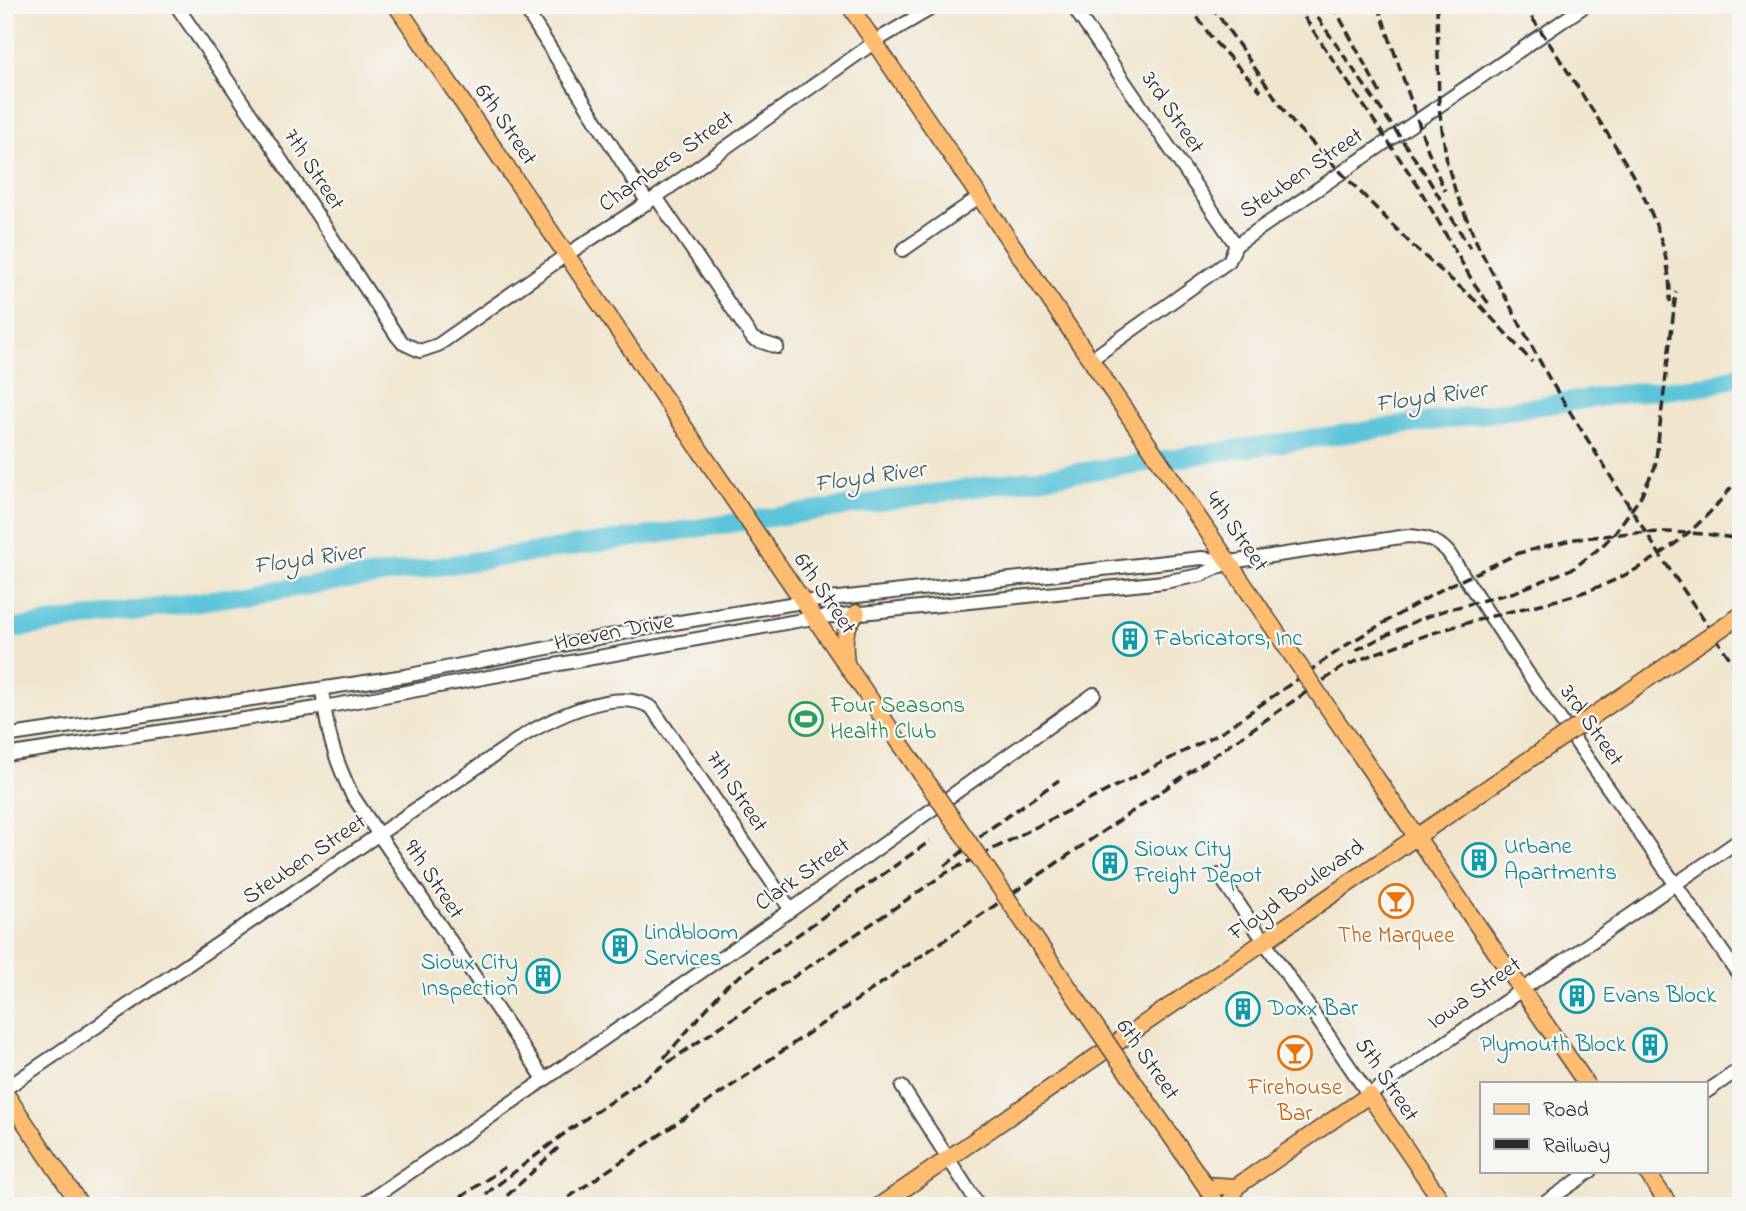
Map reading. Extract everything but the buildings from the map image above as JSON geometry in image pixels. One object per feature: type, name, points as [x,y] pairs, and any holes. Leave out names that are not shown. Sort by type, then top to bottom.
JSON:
[{"type":"main road","name":"6th Street","points":[[396,5],[802,602],[1218,1204]]},
{"type":"main road","name":"4th Street","points":[[849,5],[1116,400],[1585,1082]]},
{"type":"main road","points":[[847,667],[844,638],[848,623],[856,613]]},
{"type":"main road","name":"Floyd Boulevard","points":[[879,1206],[1741,615]]},
{"type":"main road","points":[[5,1091],[81,1206]]},
{"type":"main road","name":"Iowa Street","points":[[1236,1187],[1369,1095]]},
{"type":"main road","name":"5th Street","points":[[1369,1095],[1445,1206]]},
{"type":"main road","points":[[1647,1172],[1670,1206]]},
{"type":"main road","points":[[1205,1185],[1236,1187]]},
{"type":"main road","points":[[1218,1204],[1236,1187]]},
{"type":"street","name":"7th Street","points":[[176,5],[397,336],[403,343],[420,351]]},
{"type":"street","points":[[523,5],[652,200],[753,339],[777,347]]},
{"type":"street","name":"Chambers Street","points":[[420,351],[438,345],[566,255],[652,200],[874,42],[937,5]]},
{"type":"street","name":"3rd Street","points":[[1072,5],[1236,245]]},
{"type":"street","name":"Steuben Street","points":[[1090,360],[1229,261],[1236,245],[1586,5]]},
{"type":"street","points":[[904,250],[979,197]]},
{"type":"street","name":"3rd Street","points":[[1385,540],[1408,536],[1425,537],[1436,541],[1448,552],[1525,669],[1741,978]]},
{"type":"street","name":"Hoeven Drive","points":[[5,755],[324,708],[813,618],[1164,582],[1201,575],[1230,562],[1385,540]]},
{"type":"street","name":"Hoeven Drive","points":[[5,736],[405,676],[674,623],[802,602],[1202,558],[1230,562]]},
{"type":"street","name":"9th Street","points":[[322,689],[327,732],[352,795],[544,1079]]},
{"type":"street","name":"Clark Street","points":[[361,1206],[791,910],[1094,694]]},
{"type":"street","name":"Steuben Street","points":[[5,1091],[526,734],[592,706],[620,700],[642,702]]},
{"type":"street","name":"7th Street","points":[[642,702],[652,708],[661,719],[791,910]]},
{"type":"street","name":"Iowa Street","points":[[1369,1095],[1741,839]]},
{"type":"street","name":"5th Street","points":[[1219,875],[1369,1095]]},
{"type":"street","points":[[1708,1091],[1741,1068]]},
{"type":"street","points":[[902,1087],[979,1206]]},
{"type":"street","points":[[1540,1206],[1590,1172]]},
{"type":"waterway","name":"Floyd River","points":[[5,630],[1224,451],[1629,393],[1707,386],[1741,375]]},
{"type":"railway","points":[[1189,5],[1213,40],[1261,91]]},
{"type":"railway","points":[[1211,5],[1293,123],[1414,247],[1477,302],[1532,362]]},
{"type":"railway","points":[[1296,5],[1418,186],[1473,282],[1489,304]]},
{"type":"railway","points":[[1309,5],[1424,172],[1470,248]]},
{"type":"railway","points":[[1333,5],[1380,93]]},
{"type":"railway","points":[[1378,5],[1432,162],[1445,191]]},
{"type":"railway","points":[[1437,5],[1439,107],[1447,163],[1456,193],[1479,248],[1550,380],[1660,555],[1741,675]]},
{"type":"railway","points":[[1523,5],[1615,145],[1643,195],[1663,247],[1669,274],[1670,302]]},
{"type":"railway","points":[[1356,650],[1418,620],[1515,592],[1574,568],[1613,535],[1640,498],[1655,467],[1676,292]]},
{"type":"railway","points":[[556,1206],[1343,667],[1433,633],[1563,598],[1610,582],[1673,545],[1710,512],[1741,474]]},
{"type":"railway","points":[[476,1206],[491,1190],[569,1130],[946,873],[1220,733],[1351,642],[1444,588],[1519,553],[1575,539],[1667,532],[1741,539]]},
{"type":"railway","points":[[945,866],[988,830],[1059,780]]},
{"type":"railway","points":[[664,1058],[727,985],[930,841]]},
{"type":"railway","points":[[496,1206],[559,1147]]},
{"type":"railway","points":[[448,1206],[505,1167]]},
{"type":"place","name":"Fabricators, Inc","points":[[1130,639]]},
{"type":"place","name":"Four Seasons Health Club","points":[[806,719]]},
{"type":"place","name":"Urbane Apartments","points":[[1479,860]]},
{"type":"place","name":"Sioux City Freight Depot","points":[[1110,863]]},
{"type":"place","name":"The Marquee","points":[[1396,901]]},
{"type":"place","name":"Lindbloom Services","points":[[620,946]]},
{"type":"place","name":"Sioux City Inspection","points":[[543,976]]},
{"type":"place","name":"Evans Block","points":[[1577,996]]},
{"type":"place","name":"Doxx Bar","points":[[1243,1009]]},
{"type":"place","name":"Plymouth Block","points":[[1650,1045]]},
{"type":"place","name":"Firehouse Bar","points":[[1295,1053]]}]
